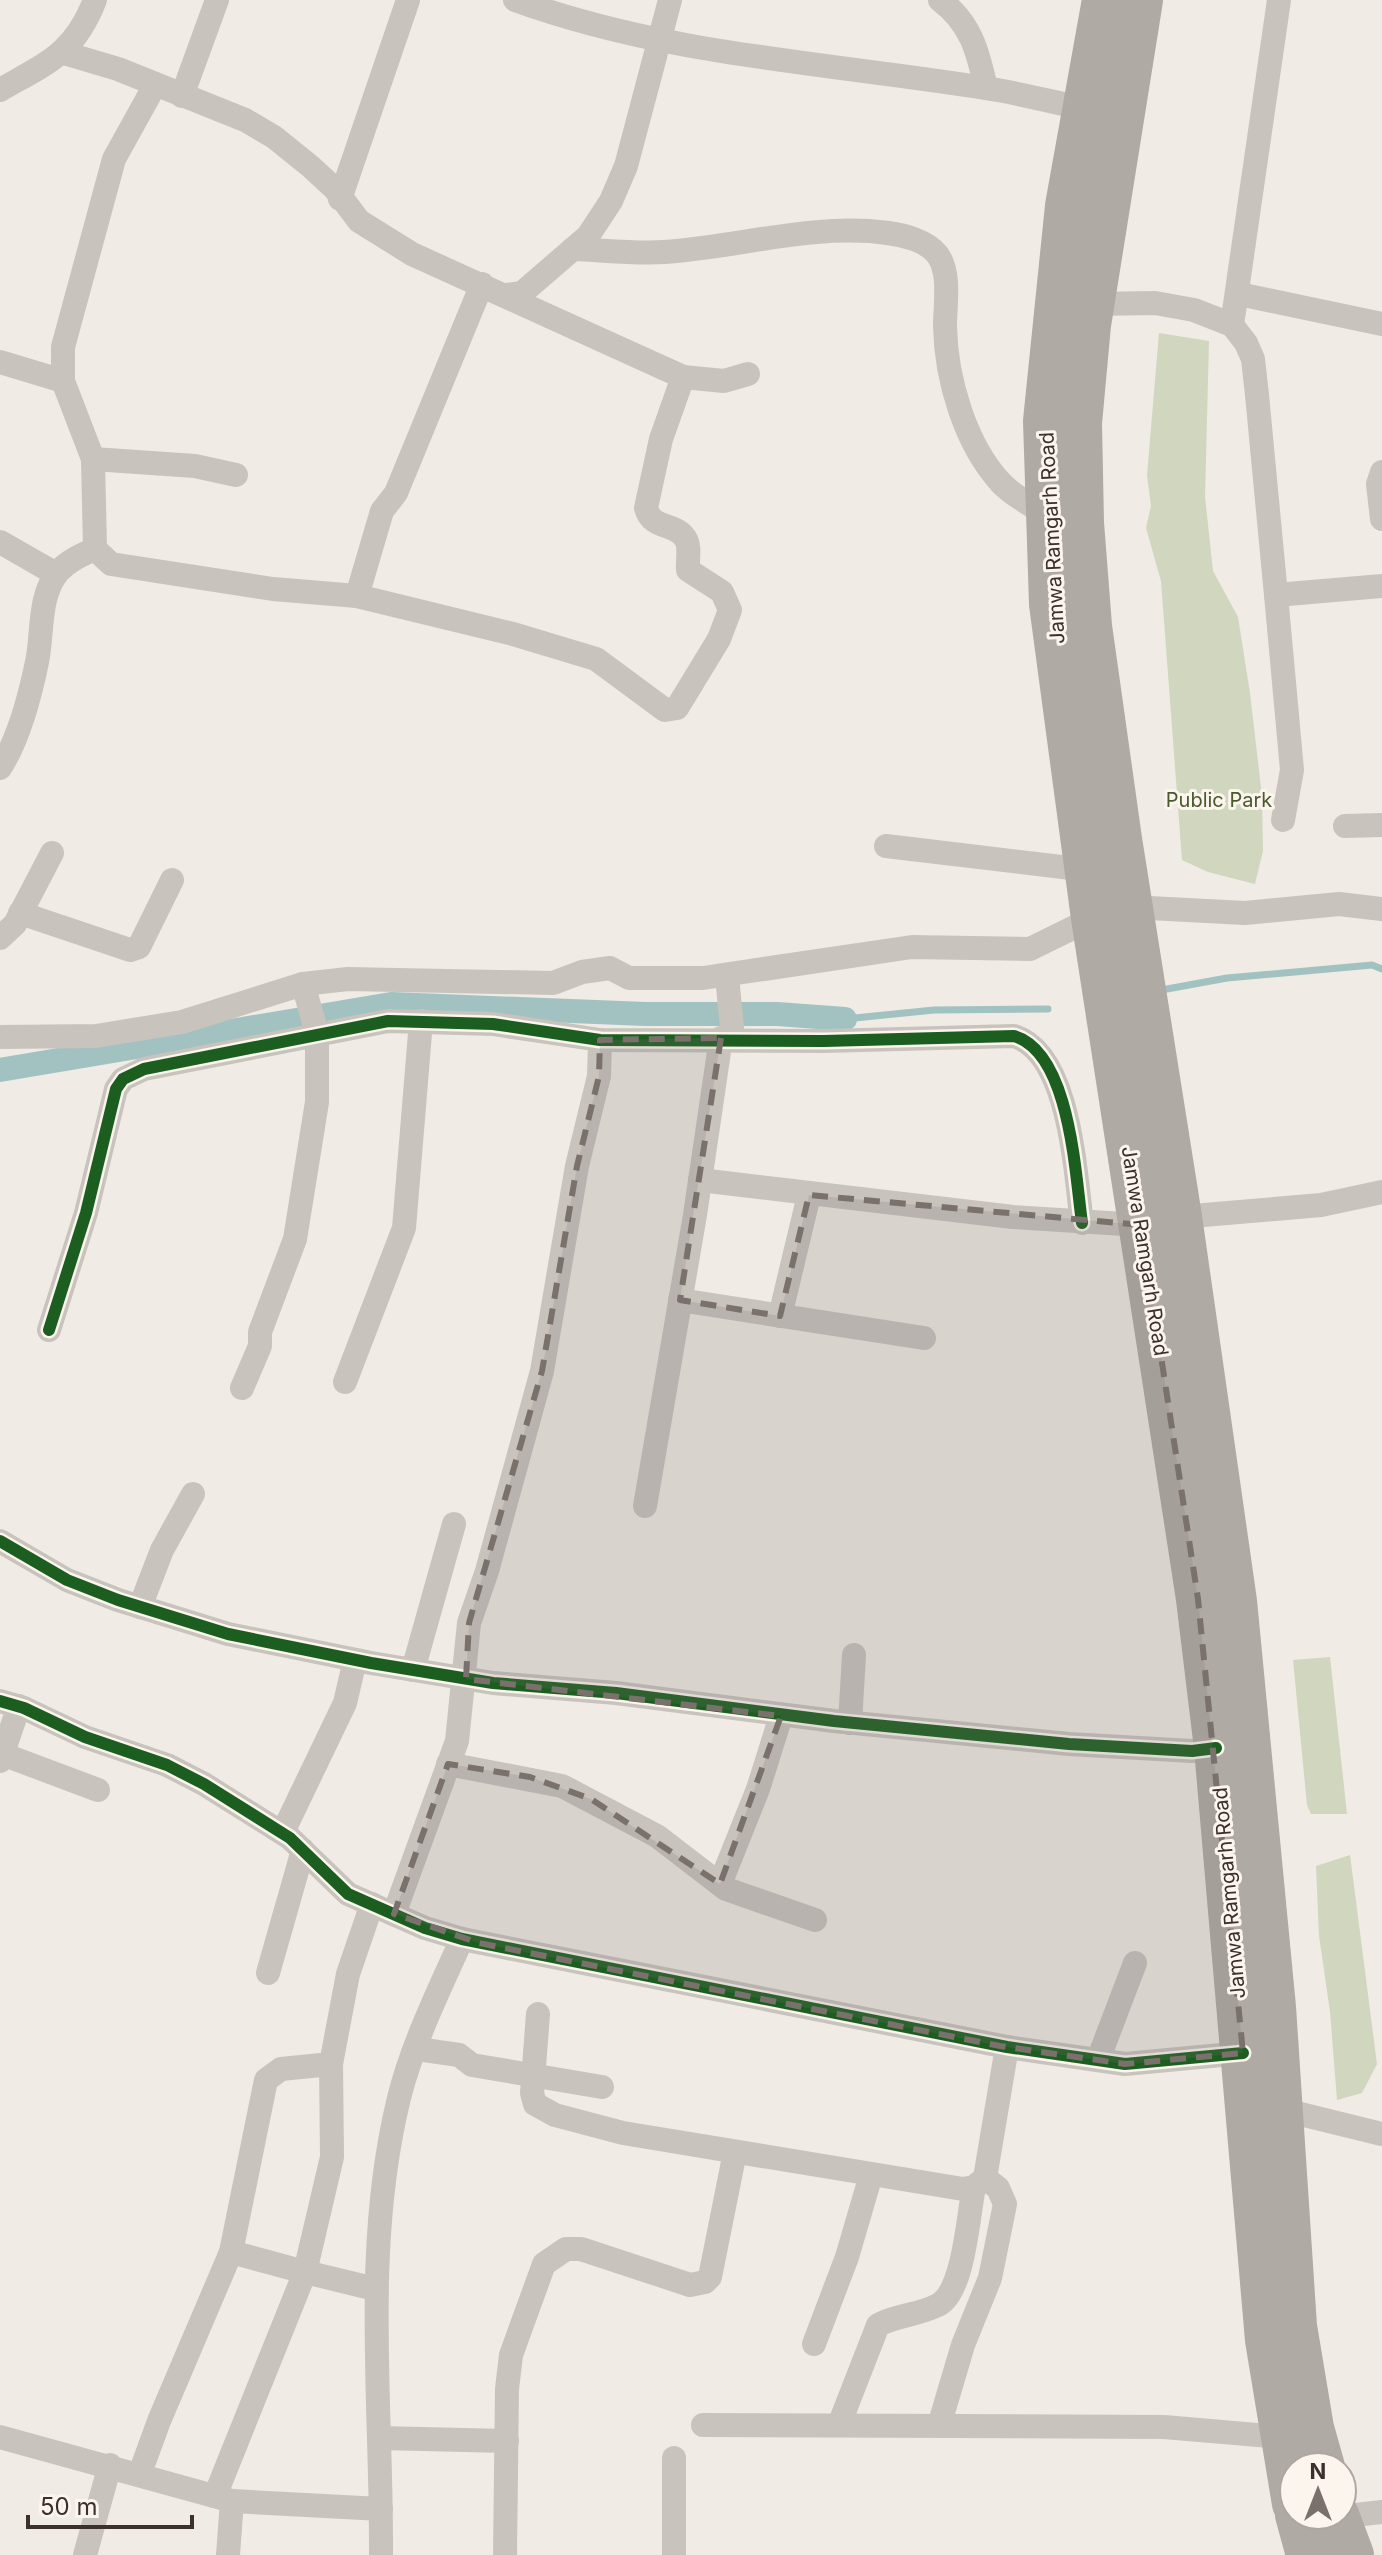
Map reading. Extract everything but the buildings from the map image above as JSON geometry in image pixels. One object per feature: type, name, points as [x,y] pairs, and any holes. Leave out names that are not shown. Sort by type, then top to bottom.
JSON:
[{"type":"highway","name":"Jamwa Ramgarh Road","points":[[1104,0],[1067,206],[1078,317],[1082,523],[1111,913],[1161,1221],[1235,1601],[1274,2007],[1295,2326],[1318,2451]]},
{"type":"highway","name":"Jamwa Ramgarh Road","points":[[1111,913],[1087,870],[1051,604],[1045,421],[1078,317],[1141,0]]},
{"type":"highway","name":"Jamwa Ramgarh Road","points":[[1161,1221],[1198,1599],[1216,1748],[1257,2246],[1284,2451]]},
{"type":"highway","points":[[1308,2555],[1327,2531]]},
{"type":"street","points":[[0,90],[64,53],[87,21],[95,0]]},
{"type":"street","points":[[182,96],[217,0]]},
{"type":"street","points":[[340,199],[408,0]]},
{"type":"street","points":[[515,0],[590,24],[744,56],[986,88],[1086,109]]},
{"type":"street","points":[[507,295],[522,293],[588,236],[611,201],[626,166],[670,0]]},
{"type":"street","points":[[940,0],[954,10],[970,31],[986,88]]},
{"type":"street","points":[[1232,325],[1239,294],[1279,0]]},
{"type":"street","points":[[64,53],[118,69],[245,120],[274,137],[326,181],[359,221],[412,254],[683,377],[724,381],[748,374]]},
{"type":"street","points":[[155,85],[114,159],[63,347],[63,381],[93,459],[95,549],[111,564],[273,589],[357,596],[513,634],[596,659],[665,710],[677,708],[719,639],[730,610],[722,592],[688,570],[688,545],[682,535],[653,522],[646,508],[661,439],[683,377]]},
{"type":"street","points":[[573,249],[662,252],[788,233],[844,230],[890,233],[925,244],[938,255],[945,271],[945,331],[952,378],[979,455],[1003,486],[1046,515]]},
{"type":"street","points":[[357,596],[382,511],[396,493],[482,284]]},
{"type":"street","points":[[1239,294],[1382,324]]},
{"type":"street","points":[[1078,317],[1155,303],[1194,310],[1232,325],[1253,359],[1292,770],[1283,820]]},
{"type":"street","points":[[0,362],[63,381]]},
{"type":"street","points":[[93,459],[195,466],[236,475]]},
{"type":"street","points":[[1382,472],[1378,484],[1382,519]]},
{"type":"street","points":[[0,542],[56,574]]},
{"type":"street","points":[[0,768],[18,726],[37,662],[46,596],[56,574],[73,559],[95,549]]},
{"type":"street","points":[[1276,595],[1382,586]]},
{"type":"street","points":[[1345,826],[1382,825]]},
{"type":"street","points":[[886,846],[1087,870]]},
{"type":"street","points":[[0,938],[15,924],[52,853]]},
{"type":"street","points":[[20,913],[130,950],[139,947],[172,880]]},
{"type":"street","points":[[0,1037],[96,1036],[182,1022],[348,979],[553,983],[582,972],[610,968],[629,978],[728,986],[912,947],[1030,949],[1111,913],[1245,913],[1339,904],[1382,909]]},
{"type":"street","points":[[645,1506],[700,1180],[728,1036],[728,986]]},
{"type":"street","points":[[242,1388],[260,1346],[260,1332],[295,1239],[317,1102],[316,1028],[305,989]]},
{"type":"street","points":[[49,1330],[86,1213],[116,1089],[123,1079],[144,1069],[316,1028],[421,1021],[493,1024],[600,1040],[728,1036],[824,1041],[987,1035],[1028,1040],[1049,1065],[1062,1103],[1082,1223]]},
{"type":"street","points":[[345,1382],[391,1270],[404,1228],[421,1021]]},
{"type":"street","points":[[228,2555],[224,2498],[305,2272],[332,2157],[331,2064],[348,1974],[383,1909],[457,1741],[466,1679],[469,1623],[487,1571],[542,1371],[577,1166],[599,1076],[600,1040]]},
{"type":"street","points":[[700,1180],[809,1195],[1082,1223],[1161,1221],[1321,1205],[1382,1192]]},
{"type":"street","points":[[780,1316],[809,1195]]},
{"type":"street","points":[[680,1300],[924,1338]]},
{"type":"street","points":[[140,1607],[162,1550],[193,1494]]},
{"type":"street","points":[[413,1670],[454,1524]]},
{"type":"street","points":[[0,1541],[67,1580],[140,1607],[228,1634],[413,1670],[466,1679],[616,1693],[850,1723],[1069,1744],[1192,1751],[1216,1748]]},
{"type":"street","points":[[850,1723],[854,1655]]},
{"type":"street","points":[[283,1832],[345,1703],[355,1660]]},
{"type":"street","points":[[98,1790],[1,1758],[9,1704],[85,1737],[167,1765],[283,1832],[348,1894],[462,1939],[1007,2047],[1125,2064],[1243,2053]]},
{"type":"street","points":[[720,1884],[758,1789],[781,1716]]},
{"type":"street","points":[[448,1764],[530,1777],[591,1799],[657,1836],[720,1884],[756,1902],[815,1920]]},
{"type":"street","points":[[268,1973],[303,1850]]},
{"type":"street","points":[[381,2555],[375,2289],[377,2221],[399,2097],[462,1939]]},
{"type":"street","points":[[1098,2060],[1135,1963]]},
{"type":"street","points":[[538,2014],[533,2077],[535,2104],[555,2115],[623,2133],[871,2175],[963,2189],[979,2183],[998,2188],[1005,2204],[990,2278],[963,2345],[939,2426]]},
{"type":"street","points":[[839,2425],[878,2325],[894,2316],[937,2306],[955,2289],[1007,2047]]},
{"type":"street","points":[[417,2049],[459,2055],[472,2065],[602,2087]]},
{"type":"street","points":[[140,2473],[231,2252],[266,2080],[281,2069],[331,2064]]},
{"type":"street","points":[[1280,2109],[1382,2134]]},
{"type":"street","points":[[505,2555],[511,2355],[544,2264],[566,2249],[581,2249],[690,2285],[705,2282],[710,2277],[735,2152]]},
{"type":"street","points":[[814,2344],[847,2257],[871,2175]]},
{"type":"street","points":[[231,2252],[375,2289]]},
{"type":"street","points":[[703,2425],[1164,2427],[1281,2437]]},
{"type":"street","points":[[0,2437],[224,2498],[381,2509]]},
{"type":"street","points":[[379,2438],[507,2441]]},
{"type":"street","points":[[674,2458],[674,2555]]},
{"type":"street","points":[[85,2555],[110,2465]]},
{"type":"street","points":[[1358,2519],[1382,2512]]},
{"type":"highlighted area","points":[[721,1038],[680,1300],[780,1316],[809,1195],[1141,1225],[1198,1599],[1243,2053],[1125,2064],[1000,2046],[479,1943],[394,1914],[448,1764],[530,1777],[591,1799],[720,1884],[781,1716],[466,1679],[469,1623],[542,1371],[577,1166],[599,1076],[600,1040]]},
{"type":"green space","name":"Public Park","points":[[1159,333],[1209,341],[1205,497],[1213,571],[1238,617],[1250,693],[1262,796],[1263,851],[1255,884],[1208,872],[1182,860],[1161,581],[1146,528],[1151,506],[1147,475]]},
{"type":"green space","points":[[1330,1657],[1347,1814],[1311,1814],[1307,1805],[1293,1660]]},
{"type":"green space","points":[[1350,1855],[1377,2064],[1362,2093],[1337,2100],[1330,2012],[1319,1936],[1316,1866]]},
{"type":"waterway","points":[[1167,989],[1227,978],[1372,965],[1382,969]]},
{"type":"waterway","points":[[0,1070],[391,1004],[646,1014],[777,1014],[845,1019]]},
{"type":"waterway","points":[[845,1019],[934,1010],[1048,1009]]},
{"type":"cycle path","points":[[49,1330],[86,1213],[116,1089],[123,1079],[144,1069],[388,1021],[493,1024],[600,1040],[824,1041],[1014,1036],[1033,1047],[1047,1065],[1058,1089],[1072,1146],[1082,1223]]},
{"type":"cycle path","points":[[0,1541],[67,1580],[118,1600],[228,1634],[371,1663],[493,1683],[616,1693],[834,1721],[1069,1744],[1192,1751],[1216,1748]]},
{"type":"cycle path","points":[[0,1701],[24,1708],[85,1737],[167,1765],[204,1784],[290,1838],[348,1894],[425,1928],[462,1939],[1007,2047],[1125,2064],[1243,2053]]}]
